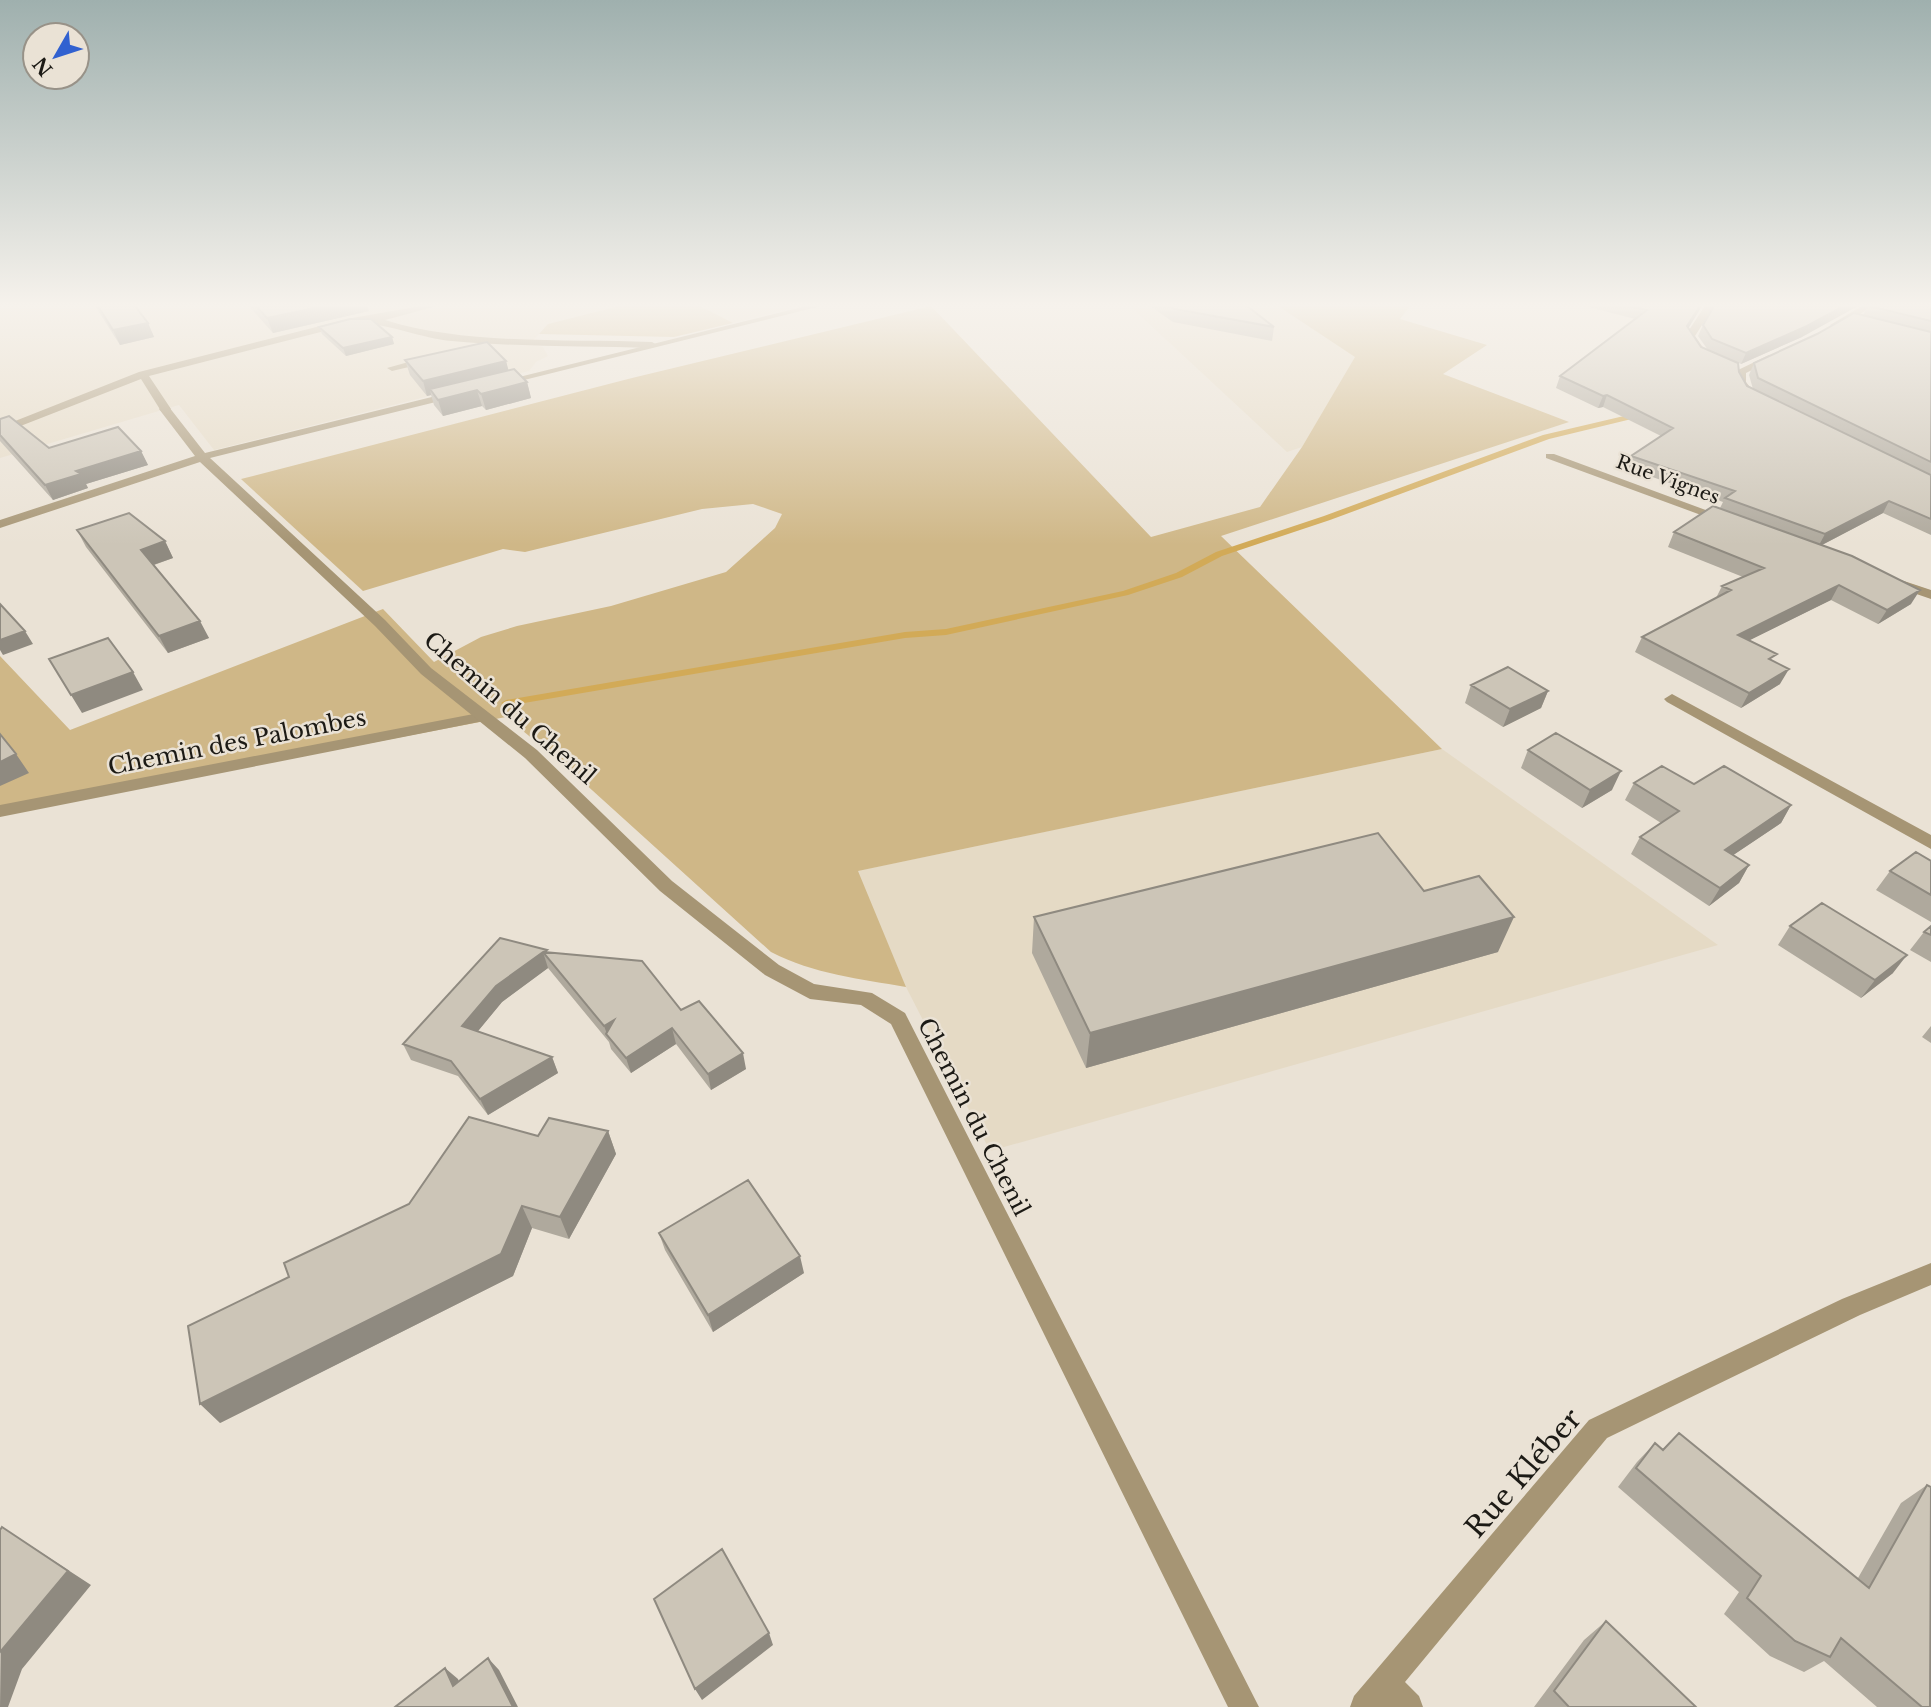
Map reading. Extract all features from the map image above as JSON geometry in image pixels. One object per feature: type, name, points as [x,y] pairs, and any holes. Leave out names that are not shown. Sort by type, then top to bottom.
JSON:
[{"type":"street","points":[[0,431],[114,386]]},
{"type":"street","name":"Chemin du Chenil","points":[[150,386],[202,457],[380,623],[426,671],[531,754],[666,886],[772,970],[810,991],[865,998],[898,1020],[1244,1707]]},
{"type":"street","points":[[1743,386],[1747,393],[1759,399]]},
{"type":"street","points":[[0,524],[202,457],[467,391]]},
{"type":"street","name":"Rue Vignes","points":[[1550,456],[1734,523]]},
{"type":"street","points":[[1878,576],[1931,595]]},
{"type":"street","points":[[1672,699],[1931,843]]},
{"type":"street","name":"Chemin des Palombes","points":[[0,811],[484,717]]},
{"type":"street","name":"Rue Kléber","points":[[1365,1707],[1598,1429],[1851,1307],[1931,1274]]},
{"type":"street","points":[[1386,1683],[1408,1707]]},
{"type":"shaded area","points":[[0,386],[471,386],[214,450],[179,405],[0,458]]},
{"type":"shaded area","points":[[602,386],[1007,386],[1151,537],[1260,507],[1302,447],[1338,386],[1474,386],[1569,422],[1221,536],[1442,749],[858,871],[906,987],[820,971],[771,952],[561,762],[506,717],[0,814],[0,656],[70,730],[383,609],[434,662],[481,637],[517,626],[611,606],[726,572],[775,528],[782,514],[753,504],[702,509],[525,552],[503,549],[363,591],[241,479]]},
{"type":"shaded area","points":[[1216,386],[1339,386],[1302,447],[1287,452]]},
{"type":"shaded area","points":[[1442,749],[1718,945],[990,1151],[906,987],[857,871]]},
{"type":"building","points":[[444,386],[513,386],[481,394],[477,390],[438,400],[430,389]]},
{"type":"building","points":[[1581,386],[1747,386],[1931,475],[1931,519],[1889,501],[1825,534],[1725,498],[1735,491],[1631,456],[1673,428],[1607,395],[1603,396]]},
{"type":"building","points":[[1774,386],[1931,386],[1931,462]]},
{"type":"building","points":[[9,416],[49,448],[118,427],[141,451],[76,471],[81,474],[45,485],[0,435],[0,419]]},
{"type":"building","points":[[1713,506],[1852,556],[1920,590],[1887,610],[1839,585],[1738,635],[1777,654],[1769,659],[1789,669],[1749,693],[1642,637],[1731,590],[1722,586],[1764,568],[1674,532]]},
{"type":"building","points":[[129,513],[165,541],[141,550],[200,621],[159,636],[77,530]]},
{"type":"building","points":[[0,604],[25,631],[0,640]]},
{"type":"building","points":[[108,638],[133,672],[71,695],[49,659]]},
{"type":"building","points":[[1508,667],[1548,691],[1510,709],[1471,685]]},
{"type":"building","points":[[1556,733],[1621,771],[1590,790],[1528,750]]},
{"type":"building","points":[[0,734],[16,754],[0,762]]},
{"type":"building","points":[[1662,766],[1694,784],[1724,766],[1791,805],[1725,850],[1749,865],[1720,888],[1640,837],[1679,811],[1634,783]]},
{"type":"building","points":[[1378,833],[1424,891],[1479,876],[1514,917],[1090,1033],[1034,917]]},
{"type":"building","points":[[1916,852],[1931,861],[1931,895],[1890,871]]},
{"type":"building","points":[[1822,903],[1907,955],[1875,980],[1790,926]]},
{"type":"building","points":[[1931,926],[1931,935],[1924,932]]},
{"type":"building","points":[[500,938],[547,950],[544,952],[642,961],[681,1010],[699,1001],[743,1053],[708,1074],[672,1028],[626,1058],[606,1034],[614,1020],[604,1026],[543,952],[496,986],[462,1026],[552,1057],[480,1099],[451,1061],[403,1044]]},
{"type":"building","points":[[469,1117],[538,1136],[549,1118],[608,1131],[560,1217],[522,1206],[501,1254],[200,1404],[188,1326],[289,1277],[284,1263],[409,1204]]},
{"type":"building","points":[[748,1180],[800,1256],[708,1315],[659,1233]]},
{"type":"building","points":[[1679,1433],[1869,1588],[1927,1485],[1931,1487],[1930,1707],[1922,1707],[1841,1638],[1830,1657],[1795,1641],[1747,1598],[1761,1576],[1636,1468],[1655,1443],[1663,1450]]},
{"type":"building","points":[[2,1527],[68,1571],[0,1652],[0,1530]]},
{"type":"building","points":[[722,1549],[769,1633],[695,1689],[654,1599]]},
{"type":"building","points":[[1606,1621],[1696,1707],[1569,1707],[1554,1691]]},
{"type":"building","points":[[488,1658],[513,1707],[395,1707],[445,1668],[453,1686]]},
{"type":"waterway","points":[[506,703],[905,635],[946,632],[1125,593],[1179,575],[1219,554],[1327,518],[1546,437],[1641,414]]}]
